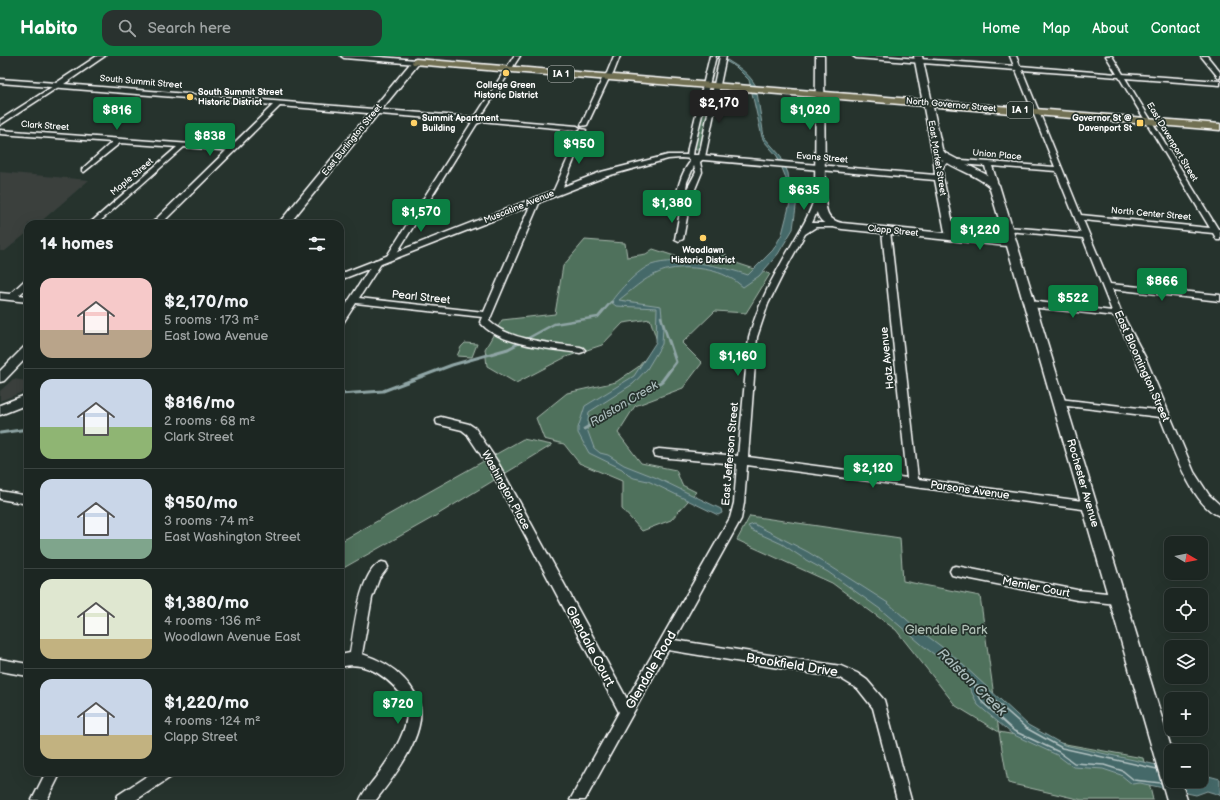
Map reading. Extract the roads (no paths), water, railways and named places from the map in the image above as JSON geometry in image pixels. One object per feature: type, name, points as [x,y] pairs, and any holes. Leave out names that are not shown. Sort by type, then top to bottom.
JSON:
[{"type":"main road","name":"East Jefferson Street","points":[[820,56],[820,192],[822,214],[832,225]]},
{"type":"main road","name":"East Market Street","points":[[918,58],[937,150]]},
{"type":"main road","name":"IA 1","points":[[419,59],[508,69],[706,85]]},
{"type":"main road","name":"East Burlington Street","points":[[286,220],[419,59]]},
{"type":"main road","name":"North Governor Street","points":[[706,85],[1220,127]]},
{"type":"main road","points":[[937,150],[951,161],[986,178],[994,185]]},
{"type":"main road","name":"Rochester Avenue","points":[[994,185],[1164,758]]},
{"type":"main road","name":"Clapp Street","points":[[832,225],[1012,243]]},
{"type":"main road","points":[[0,410],[24,401]]},
{"type":"main road","name":"Rochester Avenue","points":[[1173,788],[1177,800]]},
{"type":"street","points":[[0,123],[102,56]]},
{"type":"street","points":[[344,56],[419,59]]},
{"type":"street","points":[[391,256],[517,56]]},
{"type":"street","points":[[606,77],[604,73],[612,56]]},
{"type":"street","points":[[557,192],[581,128],[606,77],[610,74],[617,56]]},
{"type":"street","points":[[684,212],[679,206],[680,200],[685,174],[693,162],[690,156],[713,56]]},
{"type":"street","points":[[679,239],[684,212],[690,204],[691,189],[699,172],[696,162],[702,157],[723,56]]},
{"type":"street","points":[[856,56],[918,58],[1018,68],[1220,83]]},
{"type":"street","name":"East Bloomington Street","points":[[1013,56],[1118,314],[1140,357],[1189,474],[1205,498],[1220,512]]},
{"type":"street","name":"East Davenport Street","points":[[1109,56],[1148,121],[1218,231],[1220,238]]},
{"type":"street","points":[[1204,56],[1220,76]]},
{"type":"street","name":"South Summit Street","points":[[0,81],[581,128]]},
{"type":"street","points":[[160,220],[278,104]]},
{"type":"street","name":"Clark Street","points":[[0,132],[232,149]]},
{"type":"street","points":[[84,170],[119,140]]},
{"type":"street","name":"Maple Street","points":[[97,220],[123,197],[148,178],[183,145]]},
{"type":"street","name":"East Market Street","points":[[937,150],[939,174],[951,237]]},
{"type":"street","name":"Muscatine Avenue","points":[[344,275],[604,174],[674,156],[702,157]]},
{"type":"street","name":"Evans Street","points":[[702,157],[821,168],[939,174]]},
{"type":"street","points":[[939,174],[940,165],[942,162],[951,161]]},
{"type":"street","name":"Union Place","points":[[951,161],[1059,169]]},
{"type":"street","name":"Rochester Avenue","points":[[988,163],[994,185]]},
{"type":"street","name":"East Jefferson Street","points":[[725,540],[736,519],[740,502],[742,460],[755,325],[764,302],[803,235],[815,210],[820,192]]},
{"type":"street","points":[[536,201],[484,322],[489,328],[529,342],[580,350]]},
{"type":"street","name":"North Center Street","points":[[1079,218],[1218,231]]},
{"type":"street","name":"Clapp Street","points":[[803,235],[814,225],[832,225]]},
{"type":"street","points":[[1007,229],[1087,236]]},
{"type":"street","name":"Hotz Avenue","points":[[886,230],[913,482]]},
{"type":"street","points":[[344,315],[378,262]]},
{"type":"street","points":[[12,297],[24,286]]},
{"type":"street","points":[[1107,286],[1220,298]]},
{"type":"street","points":[[0,296],[24,298]]},
{"type":"street","name":"Pearl Street","points":[[353,300],[486,315]]},
{"type":"street","points":[[1030,304],[1118,314]]},
{"type":"street","points":[[0,378],[24,354]]},
{"type":"street","points":[[1059,402],[1164,414]]},
{"type":"street","name":"Washington Place","points":[[441,421],[465,427],[474,436],[493,464],[554,579]]},
{"type":"street","name":"Parsons Avenue","points":[[659,453],[742,460],[1090,506]]},
{"type":"street","points":[[0,495],[24,499]]},
{"type":"street","name":"Glendale Road","points":[[577,800],[725,540]]},
{"type":"street","points":[[355,658],[369,588],[382,566]]},
{"type":"street","name":"Memler Court","points":[[956,571],[1077,595],[1117,599]]},
{"type":"street","name":"Glendale Court","points":[[554,579],[627,713]]},
{"type":"street","name":"Brookfield Drive","points":[[665,644],[841,672],[863,684],[872,693],[879,704],[904,800]]},
{"type":"street","points":[[344,659],[355,658],[366,660],[389,673],[400,684],[410,698],[414,709],[411,726],[405,745],[396,761],[367,800]]},
{"type":"street","points":[[0,665],[24,669]]},
{"type":"street","points":[[39,800],[52,776]]},
{"type":"street","points":[[123,800],[160,776]]},
{"type":"water","name":"Ralston Creek","points":[[717,56],[721,56],[740,68],[756,86],[764,137],[780,155],[788,173],[790,188],[797,199],[793,229],[778,254],[759,276],[743,287],[723,274],[714,271],[694,268],[674,268],[647,278],[619,300],[661,306],[663,327],[662,344],[647,369],[633,384],[589,412],[587,429],[594,448],[600,453],[608,455],[624,465],[657,478],[721,509],[722,513],[718,515],[648,481],[634,478],[622,469],[589,453],[578,433],[578,428],[585,406],[634,376],[656,342],[657,308],[616,306],[611,302],[629,281],[646,267],[662,262],[700,263],[725,268],[748,275],[773,250],[782,234],[791,199],[791,196],[786,188],[786,178],[777,156],[762,137],[749,80],[736,67]]},
{"type":"water","name":"Ralston Creek","points":[[754,524],[808,552],[888,603],[914,626],[950,653],[1028,725],[1064,745],[1164,766],[1164,788],[1208,788],[1208,776],[1220,779],[1220,795],[1207,791],[1196,795],[1140,783],[1132,784],[1121,775],[1103,769],[1073,767],[1057,755],[1012,734],[978,705],[970,689],[956,670],[927,649],[880,609],[828,572],[782,544],[751,530],[748,526]]},
{"type":"waterway","name":"Ralston Creek","points":[[521,342],[554,324],[598,317],[611,302],[613,302]]},
{"type":"waterway","name":"Ralston Creek","points":[[661,317],[669,342]]},
{"type":"waterway","name":"Ralston Creek","points":[[344,394],[383,391],[452,365],[508,349],[523,341]]},
{"type":"waterway","name":"Ralston Creek","points":[[584,429],[632,402],[662,381],[676,362],[669,341]]},
{"type":"waterway","name":"Ralston Creek","points":[[0,433],[24,430]]},
{"type":"place","name":"College Green Historic District","points":[[506,73]]},
{"type":"place","name":"South Summit Street Historic District","points":[[190,97]]},
{"type":"place","name":"Summit Apartment Building","points":[[414,123]]},
{"type":"place","name":"Governor St @ Davenport St","points":[[1140,123]]},
{"type":"place","name":"Woodlawn Historic District","points":[[703,238]]},
{"type":"park label","name":"Glendale Park","points":[[946,630]]}]
